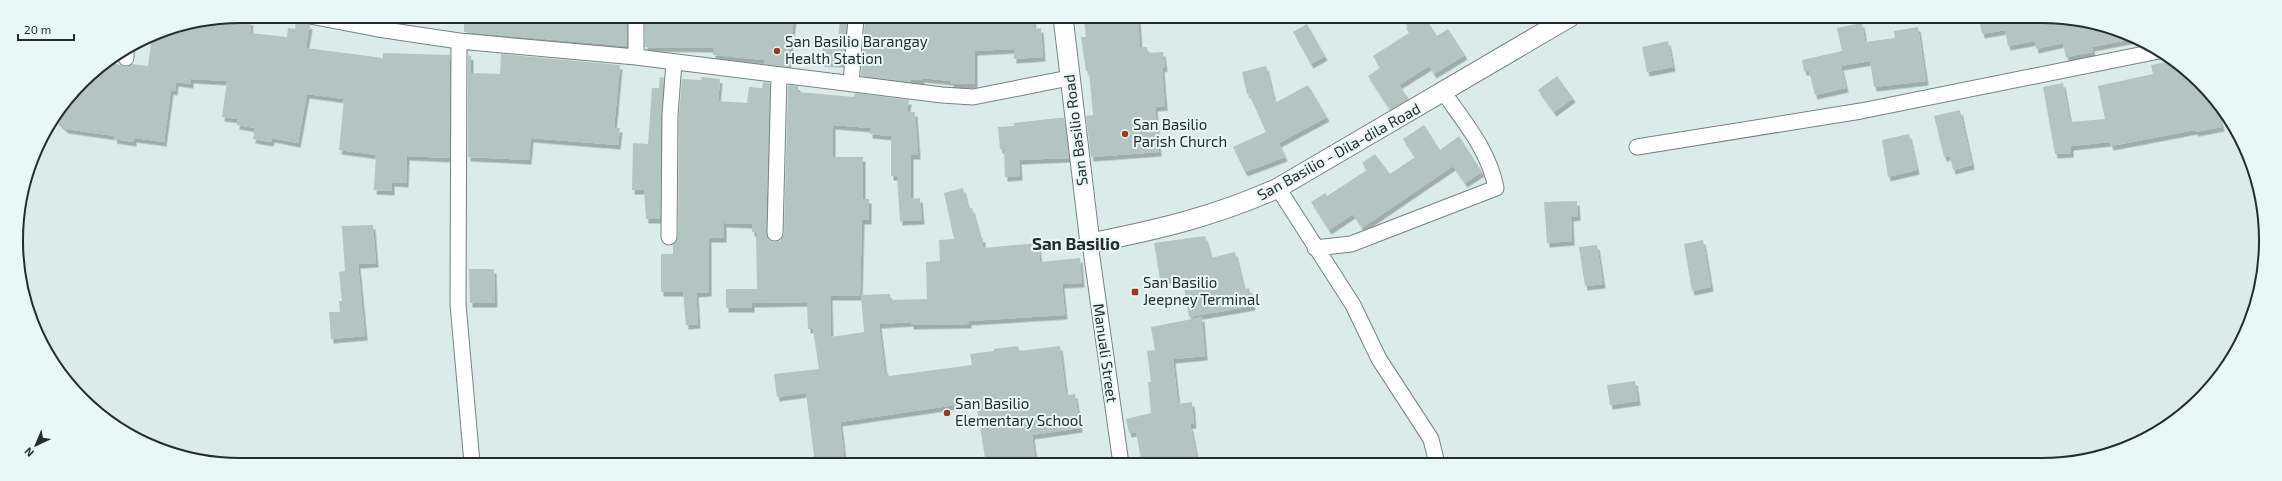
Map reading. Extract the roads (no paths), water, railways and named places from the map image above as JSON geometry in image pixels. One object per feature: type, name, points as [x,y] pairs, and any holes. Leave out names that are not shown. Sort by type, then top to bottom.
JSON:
[{"type":"street","points":[[352,23],[460,41],[636,57],[942,95],[973,97],[1069,78]]},
{"type":"street","points":[[636,23],[636,57]]},
{"type":"street","points":[[851,84],[856,23]]},
{"type":"street","name":"San Basilio Road","points":[[1064,23],[1090,243]]},
{"type":"street","name":"San Basilio - Dila-dila Road","points":[[1090,243],[1161,229],[1240,206],[1278,188],[1444,93],[1560,23]]},
{"type":"street","points":[[460,41],[458,304],[472,458]]},
{"type":"street","points":[[1637,147],[1861,111],[2151,53]]},
{"type":"street","points":[[669,237],[670,115],[674,62]]},
{"type":"street","points":[[775,233],[779,75]]},
{"type":"street","points":[[1315,248],[1351,244],[1496,188],[1492,171],[1482,147],[1444,93]]},
{"type":"street","points":[[1278,188],[1315,248],[1354,305],[1379,360],[1431,439],[1436,458]]},
{"type":"street","name":"Manuali Street","points":[[1090,243],[1120,458]]},
{"type":"place","name":"San Basilio Barangay Health Station","points":[[777,51]]},
{"type":"place","name":"San Basilio Parish Church","points":[[1125,134]]},
{"type":"place","name":"San Basilio Jeepney Terminal","points":[[1135,292]]},
{"type":"place","name":"San Basilio Elementary School","points":[[947,413]]},
{"type":"district","name":"San Basilio","points":[[1076,244]]}]
